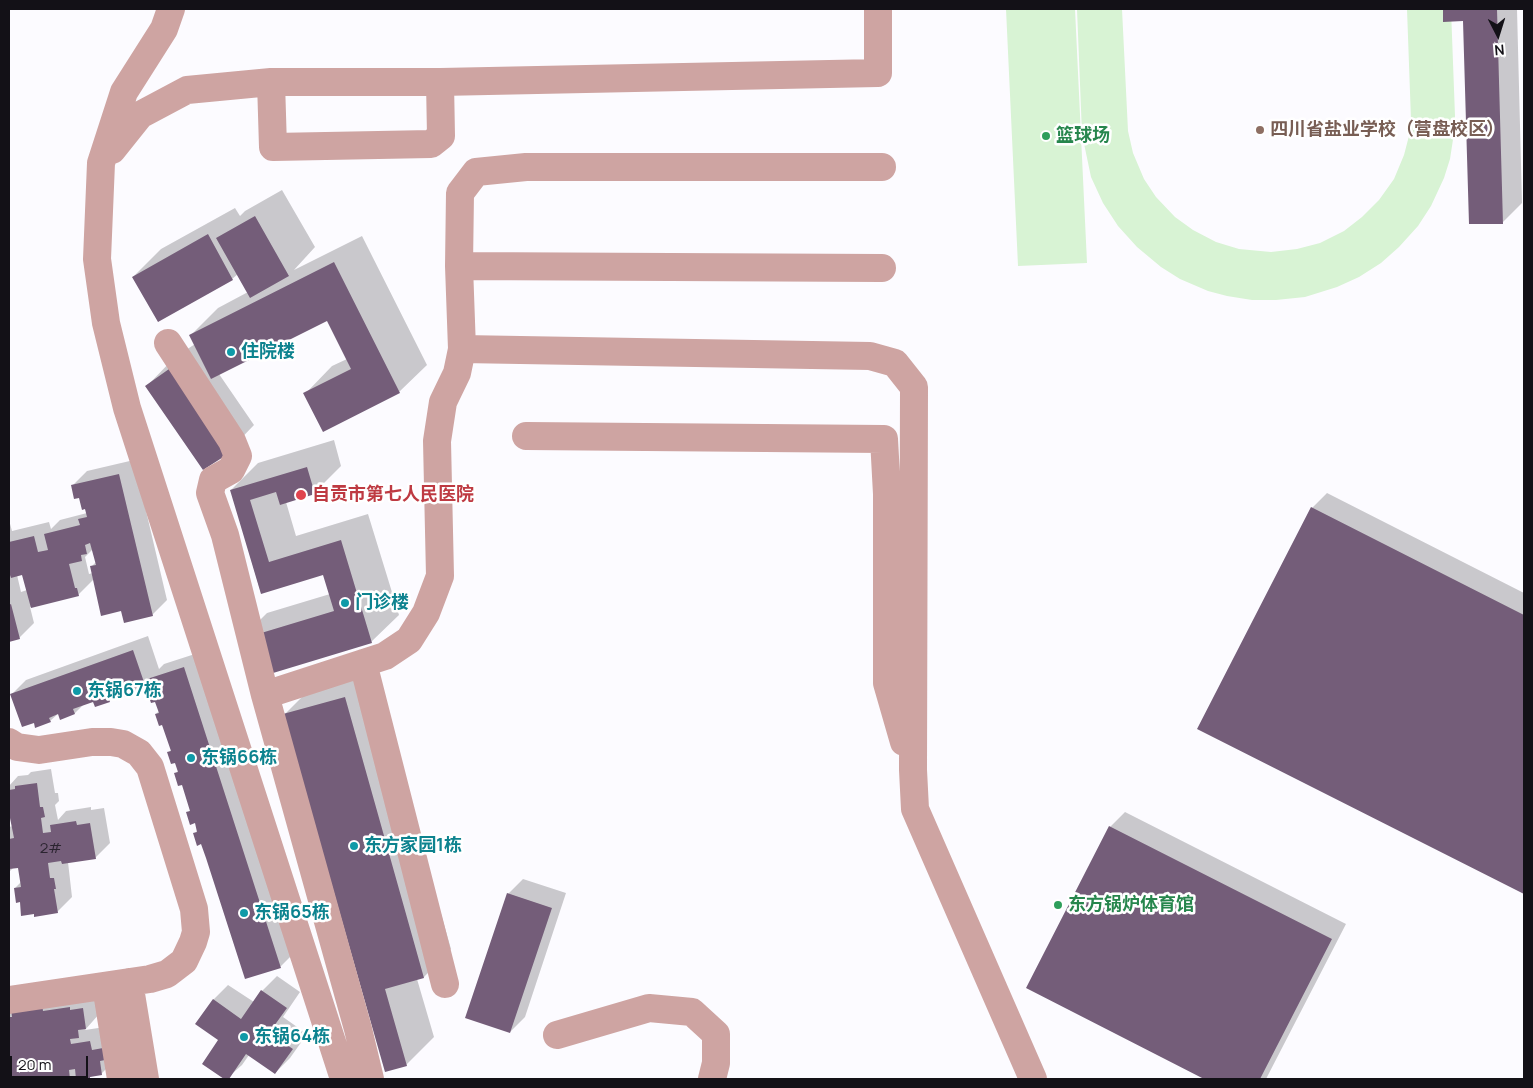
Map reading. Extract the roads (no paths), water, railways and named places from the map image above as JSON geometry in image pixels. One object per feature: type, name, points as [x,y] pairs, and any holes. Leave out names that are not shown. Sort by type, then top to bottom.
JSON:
[{"type":"street","points":[[171,9],[164,29],[124,92],[101,163],[97,259],[106,323],[127,408],[344,1079]]},
{"type":"street","points":[[101,163],[140,115],[187,90],[272,82],[440,82],[878,73],[878,9]]},
{"type":"street","points":[[272,82],[273,147],[431,144],[441,136],[440,82]]},
{"type":"street","points":[[264,695],[385,656],[409,640],[426,613],[440,576],[437,441],[443,402],[457,373],[462,349],[460,193],[476,172],[526,167],[882,167]]},
{"type":"street","points":[[460,266],[882,268]]},
{"type":"street","points":[[168,343],[232,441],[238,456],[231,470],[213,480],[210,493],[225,535],[264,695],[358,1029],[370,1079]]},
{"type":"street","points":[[462,349],[870,356],[895,363],[914,387],[913,770],[915,809],[1033,1079]]},
{"type":"street","points":[[526,436],[884,439],[887,494],[887,683],[913,770]]},
{"type":"street","points":[[363,663],[446,984]]},
{"type":"street","points":[[9,742],[16,747],[39,750],[92,742],[117,743],[132,748],[139,753],[150,767],[194,909],[196,932],[184,960],[167,974],[117,984],[9,1000]]},
{"type":"street","points":[[117,984],[121,1079]]},
{"type":"street","points":[[117,984],[144,1079]]},
{"type":"street","points":[[557,1035],[649,1008],[692,1012],[716,1034],[716,1063],[712,1079]]},
{"type":"place","name":"四川省盐业学校（营盘校区）","points":[[1260,130]]},
{"type":"place","name":"篮球场","points":[[1046,136]]},
{"type":"place","name":"住院楼","points":[[231,352]]},
{"type":"place","name":"自贡市第七人民医院","points":[[301,495]]},
{"type":"place","name":"门诊楼","points":[[345,603]]},
{"type":"place","name":"东锅67栋","points":[[77,691]]},
{"type":"place","name":"东锅66栋","points":[[191,758]]},
{"type":"place","name":"东方家园1栋","points":[[354,846]]},
{"type":"place","name":"东方锅炉体育馆","points":[[1058,905]]},
{"type":"place","name":"东锅65栋","points":[[244,913]]},
{"type":"place","name":"东锅64栋","points":[[244,1037]]}]
